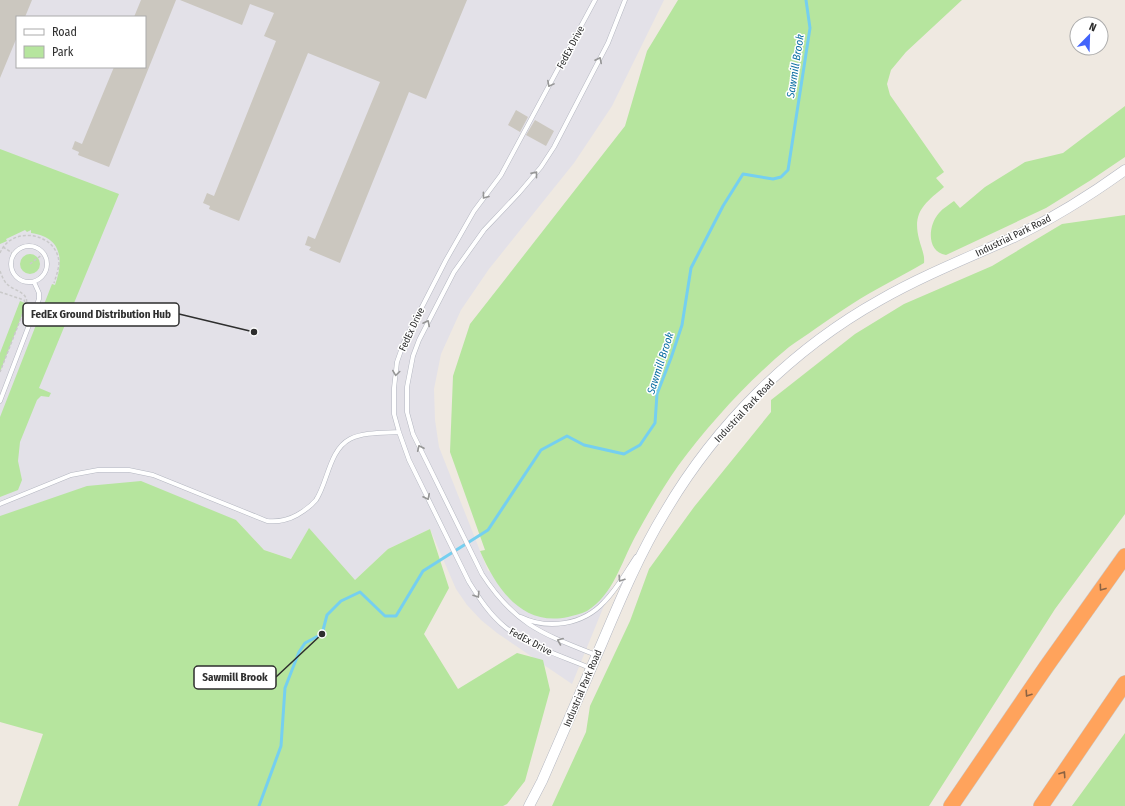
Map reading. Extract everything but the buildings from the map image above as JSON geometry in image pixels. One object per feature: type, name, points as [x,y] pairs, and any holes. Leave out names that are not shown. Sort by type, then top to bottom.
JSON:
[{"type":"highway","points":[[951,806],[1069,634],[1125,556]]},
{"type":"highway","points":[[1041,806],[1125,683]]},
{"type":"street","name":"Industrial Park Road","points":[[529,806],[542,781],[590,668],[644,548],[688,475],[713,442],[773,378],[805,350],[841,324],[879,300],[915,281],[1012,238],[1046,220],[1082,199],[1125,170]]},
{"type":"lane","name":"FedEx Drive","points":[[590,668],[520,637],[505,627],[479,599],[468,582],[398,432],[394,414],[394,388],[397,362],[404,342],[446,260],[474,211],[501,175],[595,0]]},
{"type":"lane","name":"FedEx Drive","points":[[596,656],[546,635],[528,625],[492,590],[472,554],[409,424],[407,412],[407,387],[413,356],[419,340],[454,272],[484,230],[519,194],[541,167],[554,147],[608,43],[625,0]]},
{"type":"lane","points":[[30,246],[36,248],[43,254],[47,263],[44,275],[40,279],[34,282],[22,282],[13,274],[10,264],[14,254],[19,249],[30,246]]},
{"type":"lane","points":[[0,401],[39,299],[39,294],[34,282]]},
{"type":"lane","points":[[0,504],[71,475],[98,470],[129,470],[153,475],[267,521],[276,522],[293,517],[306,510],[316,499],[332,460],[340,447],[350,439],[371,433],[398,432]]},
{"type":"lane","points":[[515,614],[529,621],[543,624],[555,624],[568,622],[590,613],[603,604],[613,592],[665,511]]},
{"type":"path","points":[[0,253],[4,246],[13,239],[26,235],[39,237],[50,243],[54,247],[59,265],[54,283]]},
{"type":"path","points":[[0,247],[4,246]]},
{"type":"path","points":[[4,246],[14,254]]},
{"type":"path","points":[[30,264],[43,254]]},
{"type":"path","points":[[0,271],[6,283],[24,294],[27,299],[0,372]]},
{"type":"path","points":[[0,292],[24,300],[26,305]]},
{"type":"shaded area","points":[[0,0],[664,0],[612,106],[574,163],[489,269],[461,310],[441,354],[434,389],[435,420],[439,447],[488,571],[597,602],[612,586],[572,684],[497,633],[481,620],[467,605],[456,589],[430,529],[388,549],[355,580],[309,529],[291,559],[264,550],[236,520],[0,516]]},
{"type":"green space","points":[[678,0],[962,0],[906,52],[891,70],[887,84],[890,95],[944,172],[936,178],[944,187],[926,203],[917,222],[917,230],[924,263],[842,310],[795,342],[744,388],[702,435],[678,466],[635,537],[616,578],[604,596],[596,604],[587,611],[568,617],[552,619],[537,616],[524,610],[513,602],[503,591],[486,565],[480,551],[485,550],[450,452],[453,376],[470,324],[625,126],[647,51]]},
{"type":"green space","points":[[1125,106],[1125,157],[1046,208],[946,255],[935,249],[932,244],[931,231],[935,218],[944,208],[954,201],[960,208],[985,187],[1025,162],[1063,153]]},
{"type":"green space","points":[[0,149],[119,194],[39,388],[51,393],[49,397],[41,396],[37,400],[20,442],[18,461],[22,480],[18,490],[0,497],[0,417],[52,284],[55,285],[58,276],[60,259],[55,245],[49,239],[41,235],[31,233],[31,230],[27,232],[25,230],[6,239],[7,241],[0,244]]},
{"type":"green space","points":[[1125,215],[1125,514],[1055,609],[929,806],[552,806],[586,732],[590,706],[630,621],[649,569],[694,507],[771,412],[771,400],[855,334],[904,304],[992,266],[1062,224]]},
{"type":"green space","points":[[26,254],[34,254],[40,260],[40,268],[34,274],[26,274],[20,268],[20,260]]},
{"type":"green space","points":[[20,301],[26,305],[0,372],[0,353]]},
{"type":"green space","points":[[141,481],[236,520],[264,550],[291,559],[309,528],[355,580],[388,549],[430,529],[449,588],[424,634],[458,689],[517,653],[543,660],[550,690],[525,781],[507,804],[503,806],[18,806],[43,734],[0,722],[0,516],[87,486]]},
{"type":"green space","points":[[1125,733],[1125,806],[1072,806]]},
{"type":"waterway","name":"Sawmill Brook","points":[[259,806],[281,746],[285,688],[299,652],[305,643],[322,634],[327,615],[341,601],[360,592],[385,616],[396,616],[423,571],[488,530],[541,450],[567,436],[584,445],[624,454],[640,445],[655,423],[657,394],[682,325],[691,268],[723,206],[743,174],[773,179],[781,177],[788,170],[810,28],[806,0]]},
{"type":"place","name":"FedEx Ground Distribution Hub","points":[[254,332]]},
{"type":"place","name":"Sawmill Brook","points":[[322,634]]}]
